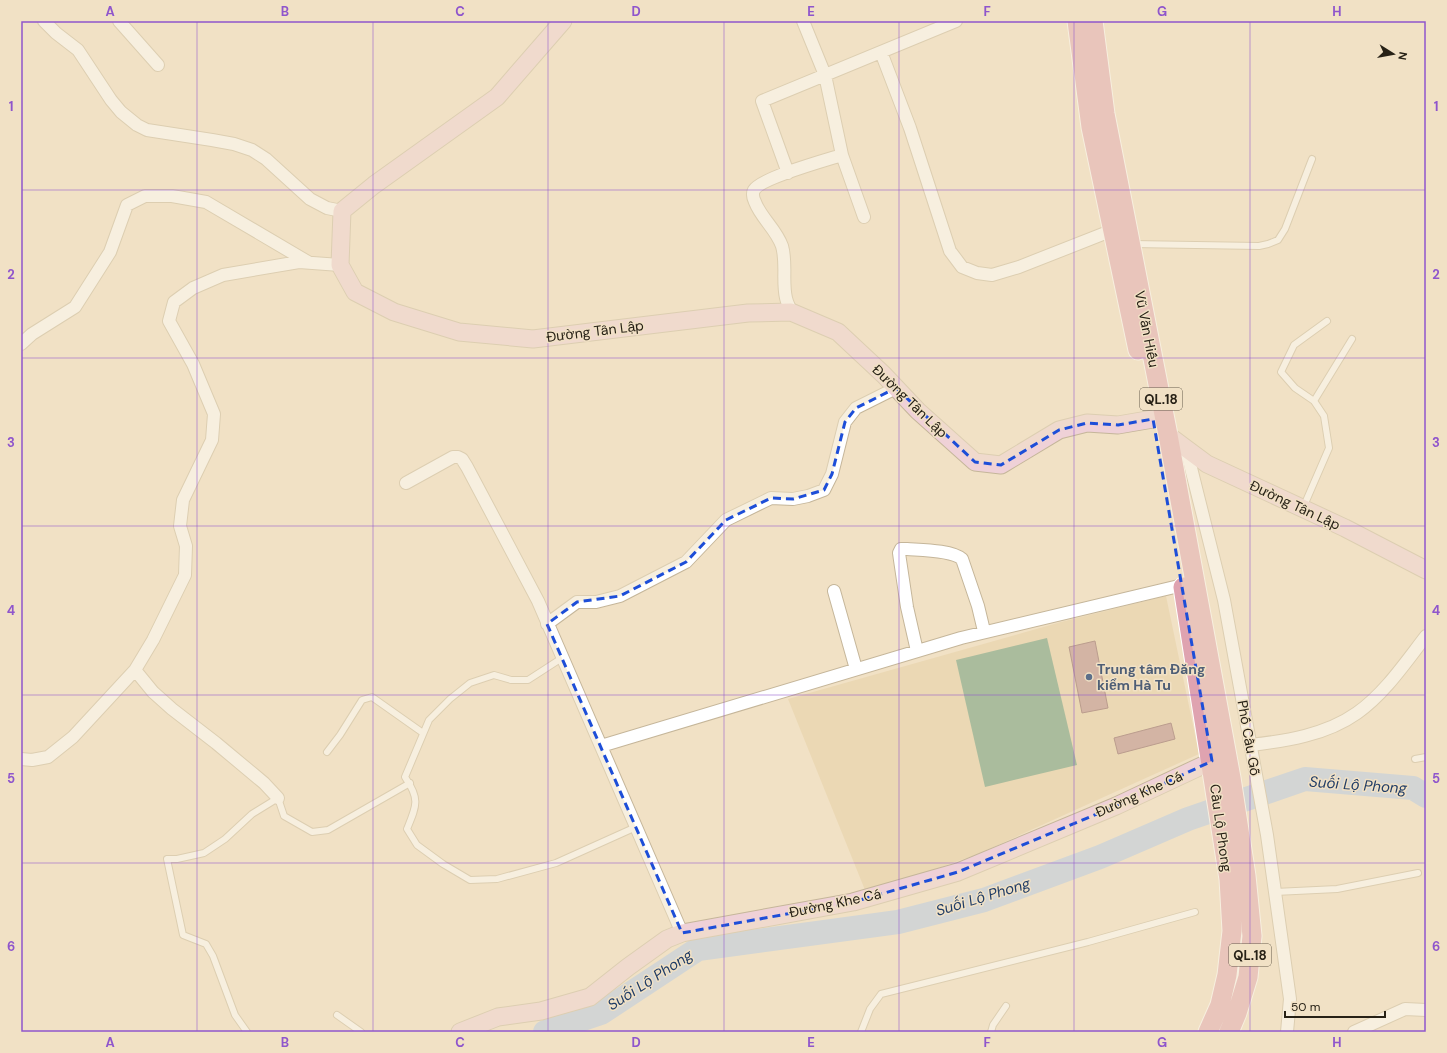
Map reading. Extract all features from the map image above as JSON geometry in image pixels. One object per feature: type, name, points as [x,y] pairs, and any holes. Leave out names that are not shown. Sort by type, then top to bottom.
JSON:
[{"type":"main road","name":"Vũ Văn Hiếu","points":[[1077,21],[1091,127],[1153,419],[1219,772]]},
{"type":"main road","name":"Vũ Văn Hiếu","points":[[1093,21],[1105,114],[1168,435],[1219,772]]},
{"type":"main road","name":"Cầu Lộ Phong","points":[[1219,772],[1237,877]]},
{"type":"main road","name":"QL.18","points":[[1208,1032],[1220,1005],[1227,975],[1237,877]]},
{"type":"main road","name":"QL.18","points":[[1229,1032],[1237,1013],[1248,977],[1252,936],[1237,877]]},
{"type":"street","points":[[44,21],[56,33],[78,50],[111,100],[121,112],[137,124],[148,130],[234,144],[252,150],[266,158],[310,199],[327,208],[342,211]]},
{"type":"street","points":[[119,21],[158,65]]},
{"type":"street","points":[[21,758],[32,760],[48,757],[73,737],[135,670],[153,640],[185,575],[186,546],[180,526],[183,500],[212,440],[214,414],[193,364],[169,321],[174,302],[193,288],[223,275],[299,262],[340,265],[342,211],[374,185],[497,97],[562,21]]},
{"type":"street","points":[[803,21],[825,76],[842,155],[864,217]]},
{"type":"street","points":[[788,173],[762,101],[956,21]]},
{"type":"street","points":[[881,52],[910,128],[950,251],[962,267],[992,275],[1113,230]]},
{"type":"street","points":[[792,312],[786,300],[785,260],[782,247],[774,229],[755,203],[752,194],[760,185],[788,173],[842,155]]},
{"type":"street","points":[[21,344],[32,334],[75,307],[110,252],[127,205],[145,196],[172,196],[206,202],[309,263]]},
{"type":"street","name":"Đường Tân Lập","points":[[340,265],[355,292],[394,312],[459,332],[533,339],[748,314],[792,312],[838,332],[918,411],[975,462],[1001,465],[1059,430],[1080,424],[1118,425],[1153,419]]},
{"type":"street","points":[[547,624],[578,602],[596,602],[620,596],[686,562],[726,520],[771,498],[808,496],[824,490],[832,474],[845,422],[856,408],[896,388]]},
{"type":"street","name":"Đường Tân Lập","points":[[1168,435],[1207,464],[1345,528],[1426,570]]},
{"type":"street","name":"Phố Cầu Gỗ","points":[[1186,448],[1224,600],[1267,835],[1290,999],[1287,1032]]},
{"type":"street","points":[[406,483],[453,457],[458,457],[462,460],[538,601],[682,933]]},
{"type":"street","points":[[917,651],[906,600],[899,553],[901,549],[907,548],[959,556],[962,559],[978,606],[984,631]]},
{"type":"street","points":[[600,746],[984,631],[1183,585]]},
{"type":"street","points":[[834,591],[856,669]]},
{"type":"street","points":[[1250,745],[1302,736],[1337,725],[1357,713],[1383,690],[1426,636]]},
{"type":"street","points":[[135,670],[153,692],[264,783],[278,798]]},
{"type":"street","name":"Đường Khe Cá","points":[[470,1030],[498,1017],[541,1011],[590,997],[667,939],[682,933],[853,902],[958,872],[1116,806],[1219,772]]},
{"type":"street","points":[[1354,1032],[1405,1009],[1426,1010]]},
{"type":"lane","points":[[1131,244],[1259,246],[1278,240],[1285,229],[1312,159]]},
{"type":"lane","points":[[1303,509],[1329,448],[1324,416],[1314,401],[1295,388],[1281,372],[1294,345],[1327,321]]},
{"type":"lane","points":[[1314,401],[1352,339]]},
{"type":"lane","points":[[562,658],[528,680],[512,680],[494,675],[470,683],[450,699],[429,720],[405,777],[414,790],[416,807],[407,829],[417,845],[443,864],[470,880],[497,879],[556,863],[636,827]]},
{"type":"lane","points":[[327,752],[340,735],[362,700],[372,697],[423,733]]},
{"type":"lane","points":[[1415,759],[1426,757]]},
{"type":"lane","points":[[247,1032],[235,1015],[213,956],[206,944],[183,935],[167,859],[177,859],[204,853],[225,839],[252,814],[278,798],[284,816],[312,832],[328,830],[410,783]]},
{"type":"lane","points":[[1275,892],[1337,889],[1418,873]]},
{"type":"lane","points":[[861,1032],[870,1009],[881,994],[1088,942],[1196,912]]},
{"type":"lane","points":[[991,1032],[993,1025],[1006,1006]]},
{"type":"lane","points":[[337,1015],[361,1032]]},
{"type":"highlighted area","points":[[896,388],[975,462],[1001,465],[1059,430],[1087,423],[1118,425],[1153,419],[1212,761],[1116,806],[958,872],[853,902],[682,933],[547,624],[577,602],[620,596],[686,562],[726,520],[771,498],[793,499],[824,490],[832,474],[845,422],[856,408]]},
{"type":"shaded area","points":[[1166,596],[1199,754],[978,854],[904,880],[865,890],[788,699],[1061,622]]},
{"type":"green space","points":[[1047,638],[1077,765],[985,787],[956,660]]},
{"type":"building","name":"Trung tâm Đăng kiểm Hà Tu","points":[[1095,641],[1108,708],[1082,713],[1069,647]]},
{"type":"building","points":[[1171,723],[1175,739],[1118,754],[1114,738]]},
{"type":"waterway","name":"Suối Lộ Phong","points":[[545,1032],[601,1013],[698,949],[898,922],[984,900],[1100,857],[1188,819],[1305,779],[1413,788],[1426,796]]},
{"type":"place","name":"Trung tâm Đăng kiểm Hà Tu","points":[[1089,677]]}]
